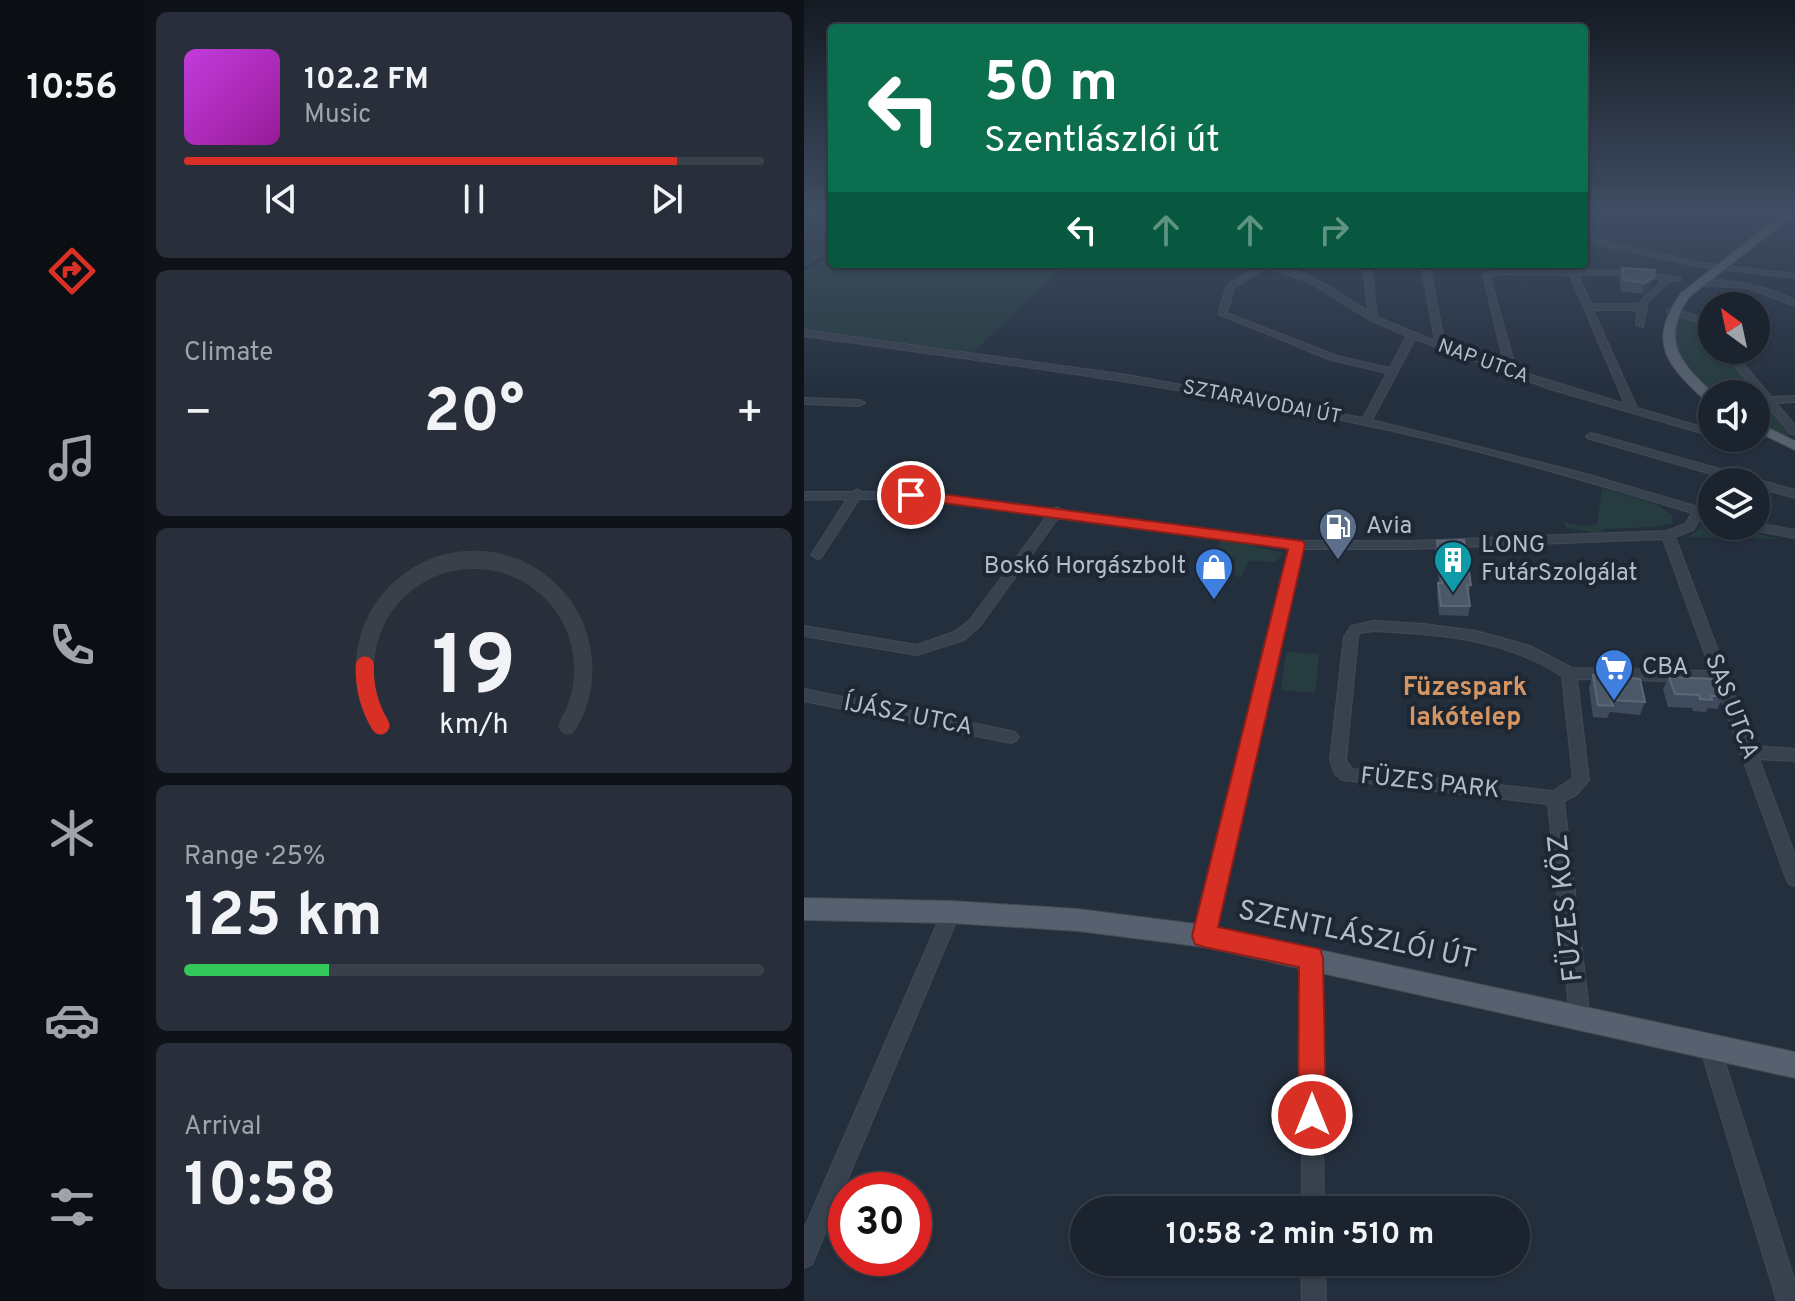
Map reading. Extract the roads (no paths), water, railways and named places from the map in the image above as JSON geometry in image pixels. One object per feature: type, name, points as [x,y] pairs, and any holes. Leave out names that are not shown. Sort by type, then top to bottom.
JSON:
[{"type":"main road","points":[[1698,387],[1669,345],[1666,333],[1671,311],[1714,272]]},
{"type":"main road","points":[[1770,433],[1795,446]]},
{"type":"main road","name":"SZENTLÁSZLÓI ÚT","points":[[804,909],[951,912],[1078,920],[1204,936],[1795,1065]]},
{"type":"street","points":[[1253,272],[1230,287],[1222,314],[1334,358],[1394,372]]},
{"type":"street","name":"NAP UTCA","points":[[1288,272],[1310,279],[1373,318],[1412,336],[1512,373],[1698,429]]},
{"type":"street","points":[[1368,272],[1373,318]]},
{"type":"street","points":[[1426,272],[1441,347]]},
{"type":"street","points":[[1512,373],[1486,276],[1500,272],[1631,273],[1672,279],[1644,296],[1639,307],[1640,325]]},
{"type":"street","points":[[1763,272],[1795,276]]},
{"type":"street","points":[[1573,273],[1633,411]]},
{"type":"street","points":[[1700,283],[1756,285],[1795,303]]},
{"type":"street","points":[[1587,307],[1639,307]]},
{"type":"street","points":[[1671,311],[1698,319]]},
{"type":"street","name":"SZTARAVODAI ÚT","points":[[804,333],[1127,378],[1366,422],[1582,476],[1698,512]]},
{"type":"street","points":[[1366,422],[1412,336]]},
{"type":"street","points":[[1739,364],[1753,380]]},
{"type":"street","points":[[1770,400],[1795,399]]},
{"type":"street","points":[[1770,400],[1795,432]]},
{"type":"street","points":[[804,401],[860,403]]},
{"type":"street","points":[[1591,436],[1702,468]]},
{"type":"street","points":[[1770,487],[1795,494]]},
{"type":"street","points":[[804,496],[857,493],[911,495],[1057,511],[1297,545],[1411,545],[1668,535],[1689,527],[1698,512]]},
{"type":"street","points":[[817,555],[857,493]]},
{"type":"street","points":[[804,631],[917,650],[959,636],[975,623],[1057,511]]},
{"type":"street","points":[[1770,529],[1795,534]]},
{"type":"street","name":"SAS UTCA","points":[[1668,535],[1795,878]]},
{"type":"street","points":[[1204,936],[1297,545]]},
{"type":"street","name":"FÜZES PARK","points":[[1555,798],[1348,775],[1338,760],[1351,637],[1356,629],[1374,626],[1466,634],[1506,643],[1554,662],[1569,673]]},
{"type":"street","points":[[1555,798],[1581,780],[1569,673],[1720,677]]},
{"type":"street","name":"ÍJÁSZ UTCA","points":[[804,695],[1011,737]]},
{"type":"street","points":[[1748,752],[1795,755]]},
{"type":"street","name":"FÜZES KÖZ","points":[[1555,798],[1580,1018]]},
{"type":"street","points":[[804,1256],[951,912]]},
{"type":"street","points":[[1311,958],[1313,1196]]},
{"type":"street","points":[[1710,1047],[1789,1301]]},
{"type":"street","points":[[1313,1276],[1314,1301]]},
{"type":"place","name":"Avia","points":[[1338,561]]},
{"type":"place","name":"LONG FutárSzolgálat","points":[[1453,594]]},
{"type":"place","name":"Boskó Horgászbolt","points":[[1214,601]]},
{"type":"place","name":"CBA","points":[[1614,702]]},
{"type":"district","name":"Füzespark lakótelep","points":[[1465,703]]}]
